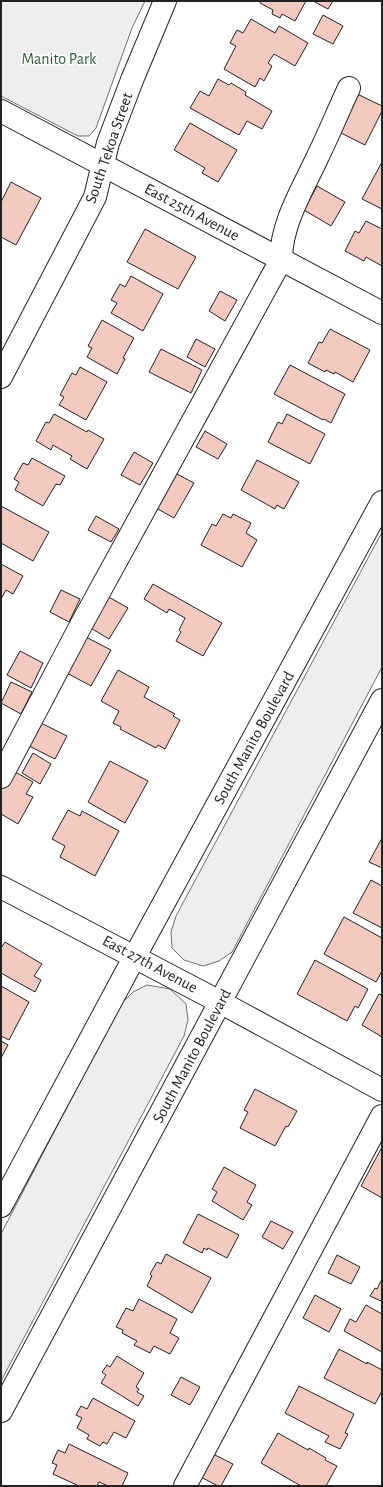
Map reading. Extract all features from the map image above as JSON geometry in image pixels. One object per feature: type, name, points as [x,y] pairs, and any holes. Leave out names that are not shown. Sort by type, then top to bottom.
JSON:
[{"type":"street","name":"South Tekoa Street","points":[[1,377],[94,197],[111,136],[165,1]]},
{"type":"street","points":[[1,777],[80,627],[281,260],[283,236],[297,200],[349,88]]},
{"type":"street","name":"East 25th Avenue","points":[[1,111],[382,313]]},
{"type":"street","name":"South Manito Boulevard","points":[[1,1206],[382,502]]},
{"type":"street","name":"South Manito Boulevard","points":[[1,1411],[382,700]]},
{"type":"street","name":"East 27th Avenue","points":[[1,886],[135,956],[382,1090]]},
{"type":"street","points":[[185,1486],[382,1116]]},
{"type":"green space","name":"Manito Park","points":[[1,1],[145,1],[132,28],[96,128],[89,136],[78,136],[1,96]]},
{"type":"green space","points":[[382,532],[382,667],[232,952],[219,961],[203,966],[184,960],[172,948],[171,932],[176,916]]},
{"type":"green space","points":[[147,985],[170,989],[186,1004],[188,1020],[184,1036],[1,1381],[1,1234],[120,1005],[133,992]]},
{"type":"building","points":[[261,1],[306,1],[295,21],[282,14],[280,18],[272,14],[273,10],[260,3]]},
{"type":"building","points":[[313,1],[333,1],[328,9]]},
{"type":"building","points":[[323,15],[343,26],[333,44],[313,34]]},
{"type":"building","points":[[251,19],[275,33],[279,26],[308,43],[295,66],[274,54],[268,63],[272,66],[264,81],[260,78],[255,87],[224,69],[236,46],[230,43],[237,30],[243,33]]},
{"type":"building","points":[[218,79],[229,85],[231,83],[246,92],[245,95],[272,111],[262,129],[247,121],[239,135],[190,108],[200,91],[209,96]]},
{"type":"building","points":[[353,92],[382,106],[382,111],[365,145],[335,130]]},
{"type":"building","points":[[190,123],[237,150],[218,182],[202,173],[205,168],[174,150]]},
{"type":"building","points":[[382,162],[382,209],[362,199]]},
{"type":"building","points":[[11,182],[41,198],[16,245],[1,237],[1,202]]},
{"type":"building","points":[[317,186],[345,202],[331,226],[304,210]]},
{"type":"building","points":[[366,221],[382,229],[382,266],[366,257],[364,261],[345,251],[355,231],[359,233]]},
{"type":"building","points":[[145,229],[196,257],[178,289],[127,262]]},
{"type":"building","points":[[131,276],[163,294],[143,331],[111,313],[117,303],[111,300],[120,284],[125,287]]},
{"type":"building","points":[[220,291],[237,300],[225,321],[209,311]]},
{"type":"building","points":[[102,320],[134,338],[123,358],[125,359],[117,374],[87,357],[92,348],[88,346]]},
{"type":"building","points":[[330,329],[370,350],[353,382],[335,372],[334,374],[326,370],[325,372],[308,363],[319,342],[322,343]]},
{"type":"building","points":[[196,339],[215,349],[205,367],[187,357]]},
{"type":"building","points":[[161,349],[202,370],[191,393],[149,372]]},
{"type":"building","points":[[290,365],[345,394],[331,423],[274,394]]},
{"type":"building","points":[[80,367],[107,382],[86,420],[59,405],[64,397],[60,395],[72,373],[76,375]]},
{"type":"building","points":[[54,414],[87,432],[88,430],[104,439],[87,469],[70,459],[72,456],[53,445],[51,450],[36,441],[46,422],[49,423]]},
{"type":"building","points":[[287,414],[325,434],[310,464],[268,442],[278,422],[282,424]]},
{"type":"building","points":[[205,431],[227,444],[218,459],[196,447]]},
{"type":"building","points":[[134,452],[153,463],[140,485],[121,475]]},
{"type":"building","points":[[32,458],[65,476],[60,485],[56,484],[43,506],[15,490],[19,482],[14,479],[23,463],[28,465]]},
{"type":"building","points":[[257,460],[299,482],[284,509],[277,505],[275,509],[241,490]]},
{"type":"building","points":[[175,473],[194,483],[174,518],[156,508]]},
{"type":"building","points":[[1,506],[49,532],[33,561],[1,543]]},
{"type":"building","points":[[223,514],[231,518],[233,514],[251,523],[246,533],[257,540],[242,567],[201,545],[212,524],[216,526]]},
{"type":"building","points":[[96,516],[119,529],[111,542],[88,530]]},
{"type":"building","points":[[1,564],[23,576],[13,594],[6,590],[1,599]]},
{"type":"building","points":[[153,584],[222,623],[203,656],[176,641],[181,632],[179,630],[185,618],[169,609],[167,613],[144,599]]},
{"type":"building","points":[[61,590],[80,599],[69,622],[50,612]]},
{"type":"building","points":[[107,596],[128,608],[109,639],[89,627]]},
{"type":"building","points":[[84,636],[111,650],[91,686],[65,672]]},
{"type":"building","points":[[20,651],[43,663],[31,688],[7,675]]},
{"type":"building","points":[[118,670],[149,687],[144,697],[175,714],[173,716],[180,720],[165,749],[158,745],[156,748],[120,729],[121,727],[113,723],[119,711],[101,701]]},
{"type":"building","points":[[11,682],[32,692],[21,714],[1,703]]},
{"type":"building","points":[[41,723],[67,736],[55,759],[29,746]]},
{"type":"building","points":[[33,753],[51,764],[40,784],[22,773]]},
{"type":"building","points":[[110,761],[148,781],[125,823],[88,802]]},
{"type":"building","points":[[10,769],[33,782],[26,794],[33,797],[18,824],[1,814],[1,786]]},
{"type":"building","points":[[68,810],[80,816],[82,811],[119,831],[95,876],[60,857],[65,846],[52,839]]},
{"type":"building","points":[[382,838],[382,868],[369,862]]},
{"type":"building","points":[[371,880],[382,886],[382,928],[353,913]]},
{"type":"building","points":[[344,917],[382,938],[382,971],[376,982],[324,954]]},
{"type":"building","points":[[5,942],[42,964],[34,976],[41,980],[35,992],[1,973],[1,948]]},
{"type":"building","points":[[315,960],[368,989],[358,1008],[355,1006],[347,1021],[297,994]]},
{"type":"building","points":[[1,986],[29,1002],[9,1040],[1,1036]]},
{"type":"building","points":[[379,994],[382,995],[382,1037],[362,1025]]},
{"type":"building","points":[[1,1041],[8,1045],[1,1058]]},
{"type":"building","points":[[255,1089],[297,1111],[288,1127],[286,1126],[275,1146],[240,1128],[248,1112],[244,1110]]},
{"type":"building","points":[[382,1147],[382,1198],[361,1186]]},
{"type":"building","points":[[224,1167],[256,1185],[247,1202],[252,1205],[243,1220],[212,1201],[217,1192],[212,1189]]},
{"type":"building","points":[[198,1214],[239,1235],[227,1258],[208,1248],[207,1250],[204,1248],[202,1253],[183,1243]]},
{"type":"building","points":[[271,1221],[293,1232],[283,1249],[262,1237]]},
{"type":"building","points":[[166,1254],[211,1278],[192,1313],[147,1286],[152,1276],[150,1274],[157,1262],[161,1264]]},
{"type":"building","points":[[337,1255],[360,1267],[351,1284],[328,1273]]},
{"type":"building","points":[[382,1279],[381,1301],[370,1296],[375,1288],[377,1289]]},
{"type":"building","points":[[315,1295],[341,1309],[329,1332],[303,1318]]},
{"type":"building","points":[[139,1299],[177,1319],[170,1333],[179,1338],[170,1354],[154,1346],[150,1353],[134,1345],[137,1341],[122,1333],[123,1330],[116,1327],[126,1308],[133,1311]]},
{"type":"building","points":[[366,1305],[382,1314],[382,1352],[344,1331],[350,1319],[356,1322]]},
{"type":"building","points":[[339,1349],[382,1370],[382,1391],[375,1404],[324,1378]]},
{"type":"building","points":[[117,1356],[144,1373],[136,1387],[139,1389],[137,1392],[144,1396],[138,1406],[101,1383],[106,1375],[102,1372],[107,1365],[110,1367]]},
{"type":"building","points":[[181,1377],[200,1387],[190,1405],[171,1395]]},
{"type":"building","points":[[299,1386],[354,1414],[345,1433],[348,1434],[340,1449],[325,1442],[329,1436],[285,1413]]},
{"type":"building","points":[[93,1398],[135,1421],[126,1438],[114,1432],[107,1444],[103,1442],[100,1446],[87,1439],[89,1435],[77,1428],[82,1418],[76,1415],[81,1406],[87,1409]]},
{"type":"building","points":[[278,1433],[308,1450],[309,1448],[326,1458],[325,1460],[337,1466],[326,1486],[301,1486],[261,1463]]},
{"type":"building","points":[[69,1444],[128,1473],[122,1486],[108,1486],[99,1482],[97,1486],[79,1486],[53,1474],[57,1465],[52,1463],[58,1450],[65,1453]]},
{"type":"building","points":[[209,1452],[233,1464],[221,1486],[218,1486],[197,1475]]}]
